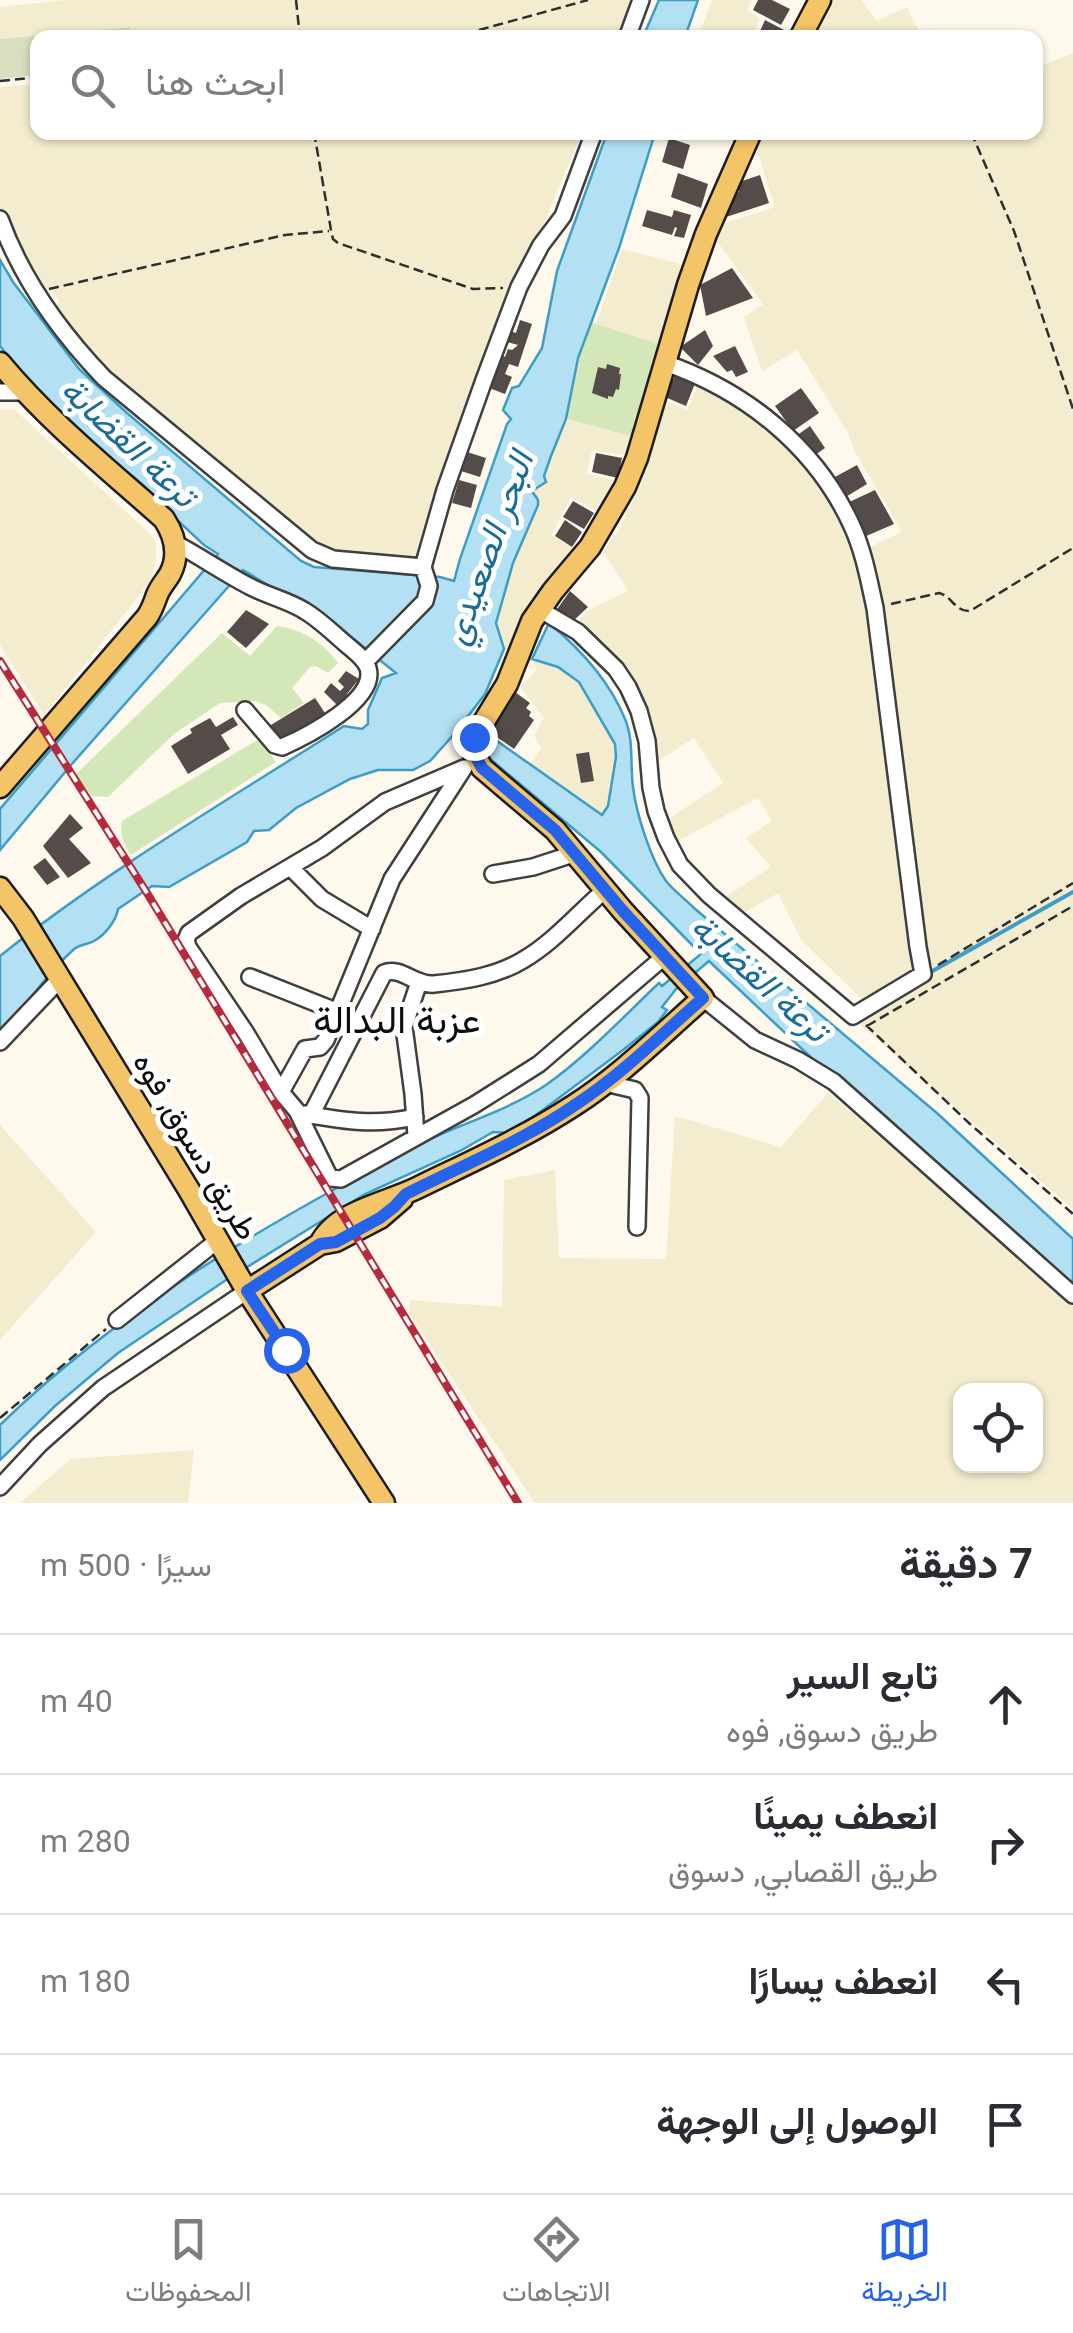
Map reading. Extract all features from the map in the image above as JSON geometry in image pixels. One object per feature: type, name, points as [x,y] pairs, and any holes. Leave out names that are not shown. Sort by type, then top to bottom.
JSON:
[{"type":"main road","points":[[804,30],[820,0]]},
{"type":"main road","points":[[242,1283],[320,1244],[329,1230],[346,1219],[406,1194],[548,1122],[605,1083],[703,998],[605,890],[576,852],[482,768],[475,744],[507,684],[536,615],[590,547],[625,486],[706,234],[747,140]]},
{"type":"main road","points":[[0,364],[58,426],[164,519],[176,557],[158,593],[132,615],[1,779]]},
{"type":"main road","name":"طريق دسوق, فوه","points":[[0,888],[58,975],[242,1283],[384,1503]]},
{"type":"street","points":[[631,30],[642,0]]},
{"type":"street","points":[[365,662],[425,601],[429,586],[423,567],[445,490],[519,287],[562,216],[591,140]]},
{"type":"street","points":[[0,219],[36,292],[79,352],[104,378],[312,550],[334,559],[423,567]]},
{"type":"street","points":[[536,615],[578,632],[607,659],[628,688],[647,741],[651,788],[666,838],[680,865],[709,895],[853,1016],[924,974],[875,608],[854,529],[808,460],[767,416],[692,372],[665,363]]},
{"type":"street","points":[[0,392],[24,392]]},
{"type":"street","points":[[175,544],[264,594],[309,613],[365,662],[368,669],[356,701],[286,745],[274,745],[245,710]]},
{"type":"street","points":[[475,744],[322,848],[241,896],[189,933],[186,940],[281,1092],[304,1113],[330,1178],[341,1180],[474,1105],[675,967]]},
{"type":"street","points":[[281,1092],[305,1048],[320,1046],[326,1040],[392,879],[475,744]]},
{"type":"street","points":[[493,874],[533,867],[576,852]]},
{"type":"street","points":[[290,866],[322,899],[372,929]]},
{"type":"street","points":[[304,1113],[384,973],[395,971],[432,984],[492,974],[524,960],[605,890]]},
{"type":"street","points":[[0,1042],[58,975]]},
{"type":"street","points":[[250,977],[336,1011]]},
{"type":"street","points":[[416,1136],[404,1026],[419,982]]},
{"type":"street","points":[[703,998],[755,1040],[834,1082],[1073,1295]]},
{"type":"street","points":[[605,1083],[635,1090],[640,1098],[637,1227]]},
{"type":"street","points":[[304,1113],[366,1123],[415,1118]]},
{"type":"street","points":[[116,1320],[217,1241]]},
{"type":"street","points":[[0,1488],[40,1444],[103,1388],[242,1283]]},
{"type":"path","points":[[296,0],[299,30]]},
{"type":"path","points":[[479,30],[588,0]]},
{"type":"path","points":[[0,81],[30,78]]},
{"type":"path","points":[[315,140],[333,238],[344,247],[473,289],[519,287]]},
{"type":"path","points":[[975,140],[1014,232],[1073,408]]},
{"type":"path","points":[[36,292],[285,235],[331,230]]},
{"type":"path","points":[[875,608],[939,593],[959,609],[970,611],[1073,548]]},
{"type":"path","points":[[924,974],[1073,883]]},
{"type":"path","points":[[1073,906],[867,1026],[1073,1214]]},
{"type":"path","points":[[0,1418],[116,1320]]},
{"type":"shaded area","points":[[66,0],[636,0],[624,30],[129,27],[30,30],[30,36],[0,39],[0,7]]},
{"type":"shaded area","points":[[712,0],[752,0],[747,9],[760,19],[754,30],[701,30]]},
{"type":"shaded area","points":[[830,0],[861,0],[877,21],[907,7],[918,30],[815,30]]},
{"type":"shaded area","points":[[1073,53],[1073,1209],[857,1022],[871,1008],[801,940],[778,893],[734,919],[716,903],[771,867],[746,838],[772,821],[758,798],[667,847],[656,827],[723,783],[694,738],[649,767],[629,694],[573,628],[586,611],[628,591],[603,551],[619,530],[647,470],[664,400],[687,410],[699,382],[749,410],[811,468],[855,554],[902,532],[797,350],[762,371],[744,317],[763,304],[716,240],[719,225],[775,207],[755,140],[1043,140],[1043,65]]},
{"type":"shaded area","points":[[30,85],[30,140],[579,140],[474,388],[421,557],[321,551],[122,387],[58,316],[55,309],[59,301],[53,292],[43,291],[0,218],[0,87]]},
{"type":"shaded area","points":[[622,249],[684,265],[662,345],[596,324]]},
{"type":"shaded area","points":[[14,409],[156,543],[152,577],[44,715],[0,645],[0,410]]},
{"type":"shaded area","points":[[566,419],[634,437],[629,456],[592,450],[587,474],[618,481],[596,511],[571,497],[552,535],[575,550],[513,658],[504,649],[496,623],[513,563],[535,513],[538,500],[532,491],[544,477]]},
{"type":"shaded area","points":[[532,659],[558,667],[579,682],[615,744],[608,806],[602,816],[530,764],[541,749],[534,735],[544,718],[520,687],[537,670]]},
{"type":"shaded area","points":[[828,1093],[1073,1306],[1073,1503],[535,1503],[409,1314],[410,1300],[502,1307],[504,1180],[555,1170],[559,1258],[666,1259],[675,1116],[781,1147]]},
{"type":"shaded area","points":[[0,1125],[96,1232],[0,1340]]},
{"type":"shaded area","points":[[194,1450],[188,1503],[20,1503],[71,1459]]},
{"type":"green space","points":[[30,36],[30,76],[0,79],[0,39]]},
{"type":"green space","points":[[590,322],[662,345],[634,437],[567,419],[578,358]]},
{"type":"green space","points":[[277,626],[312,638],[338,663],[328,673],[310,667],[292,688],[304,703],[281,718],[255,701],[220,703],[174,734],[108,797],[91,796],[75,775],[222,633],[250,656]]},
{"type":"green space","points":[[259,739],[276,762],[131,855],[123,839],[122,821]]},
{"type":"water","points":[[659,0],[698,0],[687,30],[646,30]]},
{"type":"water","points":[[604,140],[653,140],[619,248],[578,358],[566,419],[544,476],[546,482],[532,491],[538,505],[513,563],[496,623],[504,649],[485,694],[430,761],[413,770],[378,770],[350,779],[296,808],[269,830],[254,831],[247,842],[169,887],[152,886],[118,909],[102,935],[75,948],[53,971],[0,1039],[0,956],[126,865],[344,726],[362,729],[368,724],[368,710],[382,678],[396,673],[341,629],[243,570],[0,850],[0,809],[218,554],[35,388],[0,346],[0,260],[79,369],[301,561],[314,567],[454,581],[511,419],[503,410],[512,388],[519,386],[542,348],[557,271]]},
{"type":"water","name":"ترعة القضابة","points":[[549,623],[593,666],[625,719],[637,810],[666,881],[938,1114],[1073,1239],[1073,1292],[837,1082],[709,961],[676,989],[662,1007],[667,1010],[658,1022],[512,1133],[493,1132],[365,1194],[223,1282],[118,1353],[55,1406],[0,1460],[0,1425],[46,1383],[143,1307],[194,1272],[354,1178],[546,1085],[659,983],[662,986],[701,954],[601,852],[482,752],[490,736],[602,815],[608,806],[615,744],[579,682],[558,667],[532,659]]},
{"type":"building","points":[[758,0],[772,0],[790,9],[781,25],[753,10]]},
{"type":"building","points":[[765,20],[784,30],[761,30]]},
{"type":"building","points":[[668,140],[690,145],[683,169],[662,162]]},
{"type":"building","points":[[678,173],[708,184],[701,208],[671,197]]},
{"type":"building","points":[[760,175],[769,203],[726,217],[732,195],[739,192],[736,183]]},
{"type":"building","points":[[647,210],[672,217],[674,210],[691,215],[684,238],[674,236],[675,227],[672,235],[642,226]]},
{"type":"building","points":[[732,268],[753,298],[706,316],[700,285]]},
{"type":"building","points":[[520,320],[532,324],[518,367],[509,364],[505,374],[512,377],[505,394],[489,388],[502,355],[505,357],[508,349],[518,345],[507,342],[510,331],[516,333]]},
{"type":"building","points":[[705,330],[713,346],[698,365],[680,347]]},
{"type":"building","points":[[735,346],[748,372],[736,377],[713,356]]},
{"type":"building","points":[[607,364],[620,368],[621,374],[619,390],[608,399],[592,393],[598,367],[606,369]]},
{"type":"building","points":[[676,373],[696,381],[686,406],[665,397]]},
{"type":"building","points":[[801,388],[819,413],[793,431],[775,406]]},
{"type":"building","points":[[810,426],[825,448],[811,458],[796,436]]},
{"type":"building","points":[[467,452],[486,458],[480,477],[461,471]]},
{"type":"building","points":[[596,453],[622,458],[618,478],[592,472]]},
{"type":"building","points":[[857,465],[867,484],[844,498],[833,478]]},
{"type":"building","points":[[459,480],[477,485],[471,508],[452,503]]},
{"type":"building","points":[[875,490],[894,524],[864,537],[845,504]]},
{"type":"building","points":[[573,501],[594,513],[584,529],[563,517]]},
{"type":"building","points":[[565,520],[582,532],[572,547],[555,536]]},
{"type":"building","points":[[570,591],[588,607],[570,624],[555,612]]},
{"type":"building","points":[[246,610],[269,624],[246,648],[227,632]]},
{"type":"building","points":[[346,671],[359,679],[340,708],[324,692],[331,683],[340,691],[344,687],[338,681]]},
{"type":"building","points":[[515,692],[530,703],[526,708],[534,720],[514,749],[490,732]]},
{"type":"building","points":[[315,698],[327,716],[278,744],[266,728]]},
{"type":"building","points":[[233,717],[238,725],[221,735],[230,749],[188,774],[171,746],[210,718],[216,727]]},
{"type":"building","points":[[589,752],[594,781],[581,783],[576,754]]},
{"type":"building","points":[[70,814],[83,828],[69,839],[91,863],[68,878],[43,846]]},
{"type":"building","points":[[45,858],[60,877],[47,885],[33,867]]},
{"type":"waterway","points":[[929,973],[1073,892]]},
{"type":"railway","points":[[0,661],[147,893],[518,1503]]},
{"type":"district","name":"عزبة البدالة","points":[[397,1020]]},
{"type":"route","points":[[286,1350],[247,1291],[320,1244],[336,1242],[380,1218],[406,1194],[577,1104],[703,998],[555,830],[482,768],[473,752],[474,737]]},
{"type":"water label","name":"البحر الصعيدي","points":[[488,548]]}]
